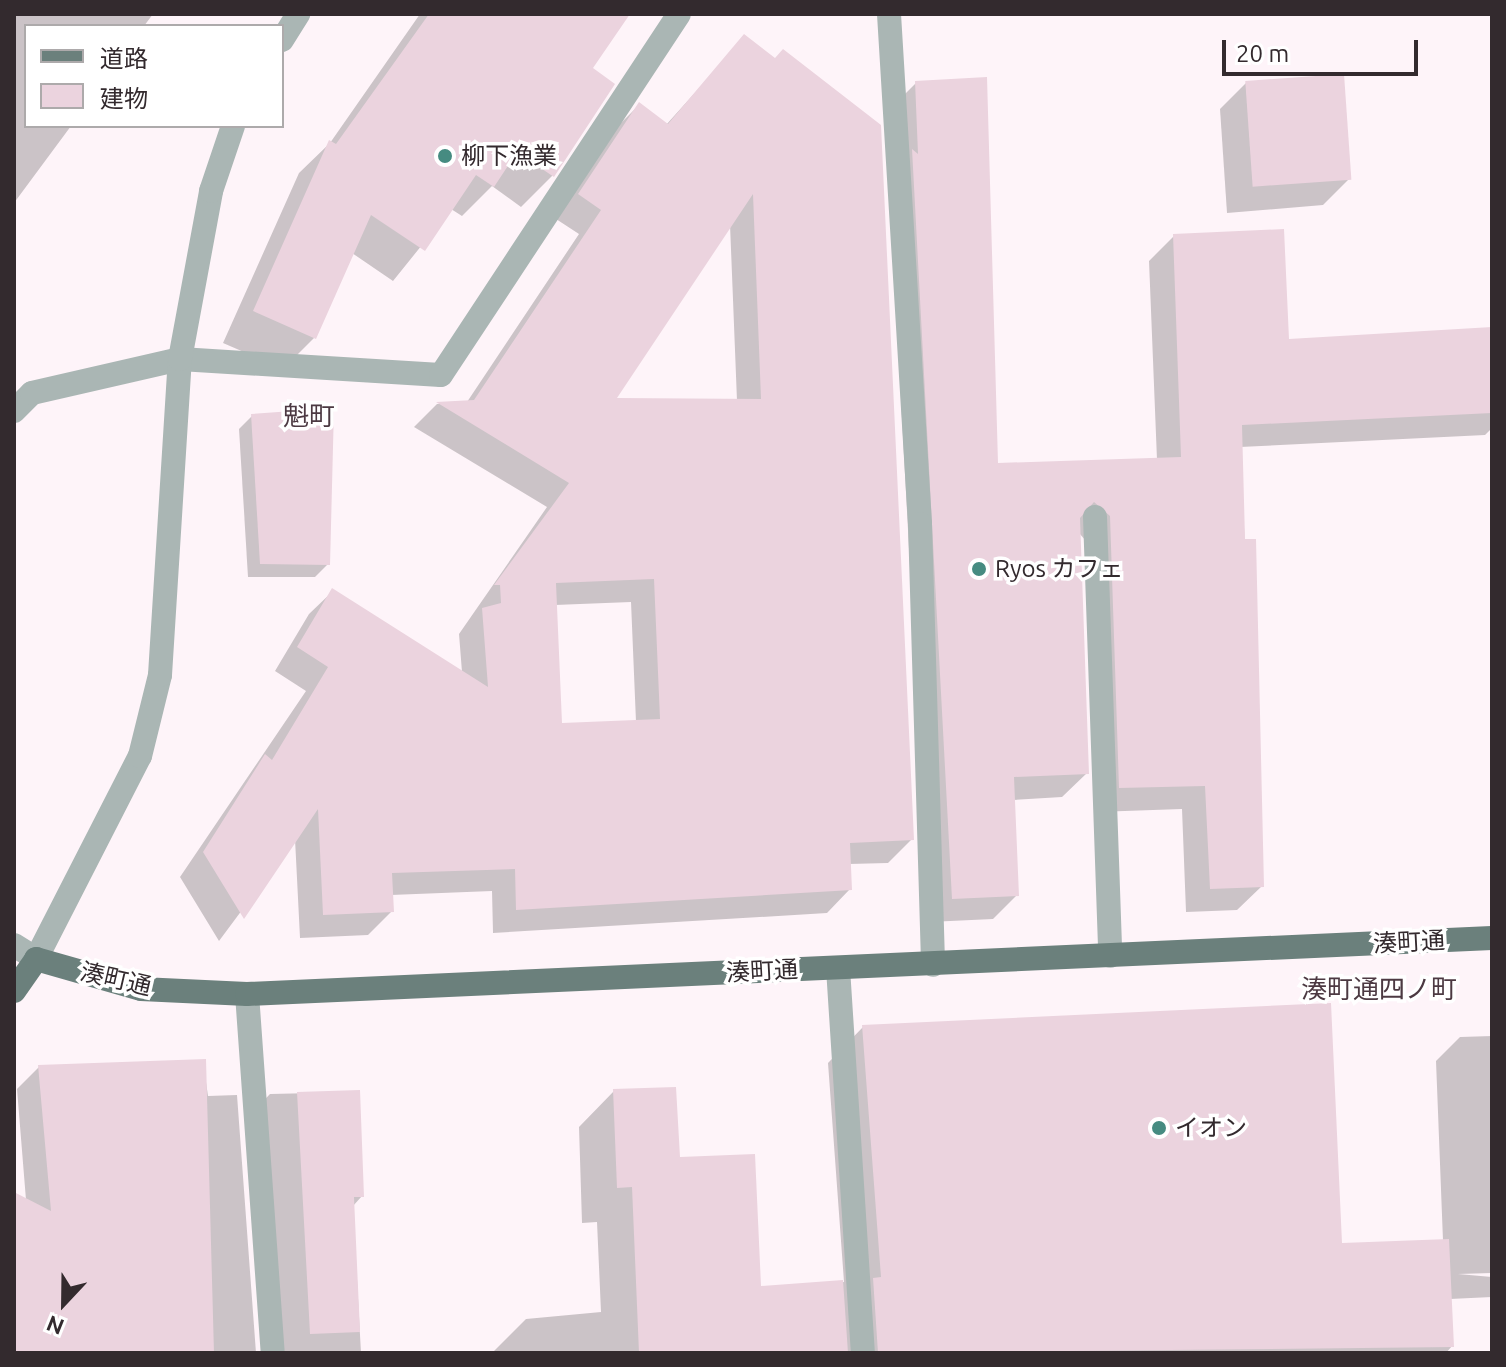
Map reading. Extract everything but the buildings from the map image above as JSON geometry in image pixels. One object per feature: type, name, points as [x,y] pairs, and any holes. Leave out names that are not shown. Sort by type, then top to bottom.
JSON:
[{"type":"main road","name":"湊町通","points":[[36,959],[141,989],[247,994],[1492,938]]},
{"type":"main road","points":[[14,991],[36,959]]},
{"type":"street","points":[[284,37],[298,14]]},
{"type":"street","points":[[14,411],[32,393],[180,359],[441,375],[679,14]]},
{"type":"street","points":[[889,14],[920,524],[933,965]]},
{"type":"street","points":[[14,945],[36,959],[140,756],[160,675],[180,359],[211,191],[232,128]]},
{"type":"street","points":[[1095,517],[1110,956]]},
{"type":"street","points":[[838,968],[863,1353]]},
{"type":"street","points":[[247,994],[273,1353]]},
{"type":"place","name":"柳下漁業","points":[[445,156]]},
{"type":"place","name":"Ryos カフェ","points":[[979,569]]},
{"type":"place","name":"イオン","points":[[1159,1128]]},
{"type":"district","name":"魁町","points":[[309,416]]},
{"type":"district","name":"湊町通四ノ町","points":[[1379,989]]}]
